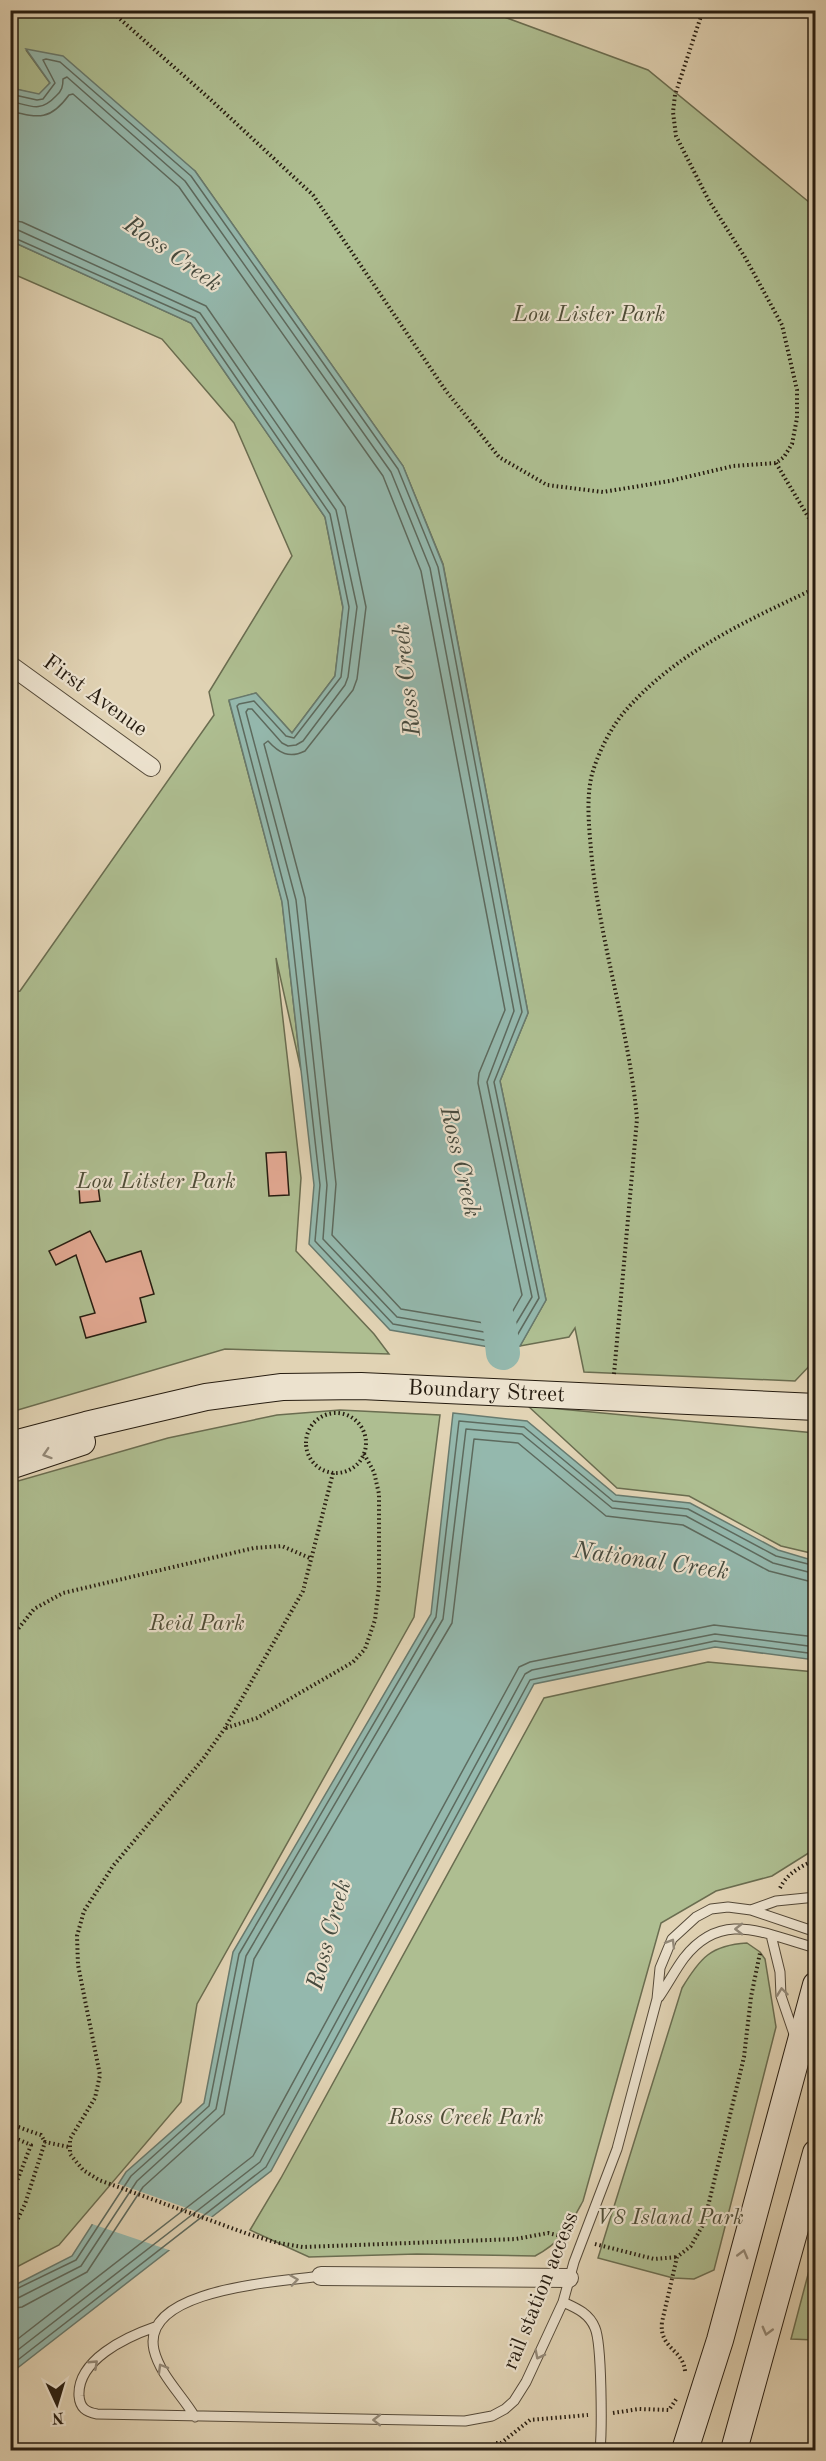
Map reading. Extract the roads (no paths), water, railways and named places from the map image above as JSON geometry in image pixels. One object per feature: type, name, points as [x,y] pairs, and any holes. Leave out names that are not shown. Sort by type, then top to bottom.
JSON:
[{"type":"main road","name":"Boundary Street","points":[[10,1445],[86,1425],[247,1390],[326,1386],[816,1407]]},
{"type":"main road","name":"Boundary Street","points":[[10,1466],[90,1440],[159,1409]]},
{"type":"main road","points":[[685,2451],[720,2340],[816,1985]]},
{"type":"main road","points":[[734,2451],[816,2153]]},
{"type":"main road","points":[[701,2451],[720,2340]]},
{"type":"street","name":"First Avenue","points":[[10,665],[151,766]]},
{"type":"street","points":[[321,2276],[569,2278]]},
{"type":"lane","points":[[751,1910],[776,1901],[816,1897]]},
{"type":"lane","name":"rail station access","points":[[155,2327],[136,2333],[90,2366],[80,2384],[81,2405],[87,2411],[97,2414],[465,2421],[484,2419],[505,2409],[521,2390],[563,2302],[569,2278],[617,2149],[657,1999],[660,1968],[672,1939],[696,1917],[711,1909],[728,1907],[751,1910],[816,1932]]},
{"type":"lane","points":[[657,1999],[682,1961],[695,1946],[708,1936],[726,1929],[743,1928],[816,1948]]},
{"type":"lane","points":[[769,1934],[780,1972],[781,1996],[799,2048]]},
{"type":"lane","points":[[195,2416],[156,2358],[153,2339],[155,2327],[167,2313],[210,2294],[321,2276]]},
{"type":"lane","points":[[563,2302],[585,2314],[595,2328],[599,2348],[600,2451]]},
{"type":"water","points":[[26,49],[63,56],[195,171],[403,466],[443,565],[528,1013],[500,1081],[546,1300],[520,1346],[489,1347],[390,1330],[309,1244],[314,1185],[282,902],[229,700],[256,693],[292,733],[335,676],[343,607],[325,517],[191,323],[11,241],[11,88],[39,94],[50,83]]},
{"type":"water","name":"National Creek","points":[[453,1413],[527,1421],[616,1495],[690,1503],[778,1550],[815,1561],[815,1660],[715,1647],[534,1684],[271,2171],[11,2373],[11,2287],[72,2256],[126,2172],[204,2103],[233,1952],[431,1614]]},
{"type":"waterway","name":"Ross Creek","points":[[492,1300],[500,1327],[503,1353]]},
{"type":"park label","name":"Lou Lister Park","points":[[589,315]]},
{"type":"park label","name":"Lou Litster Park","points":[[156,1182]]},
{"type":"park label","name":"Reid Park","points":[[197,1624]]},
{"type":"park label","name":"Ross Creek Park","points":[[466,2118]]},
{"type":"park label","name":"V8 Island Park","points":[[670,2218]]}]
